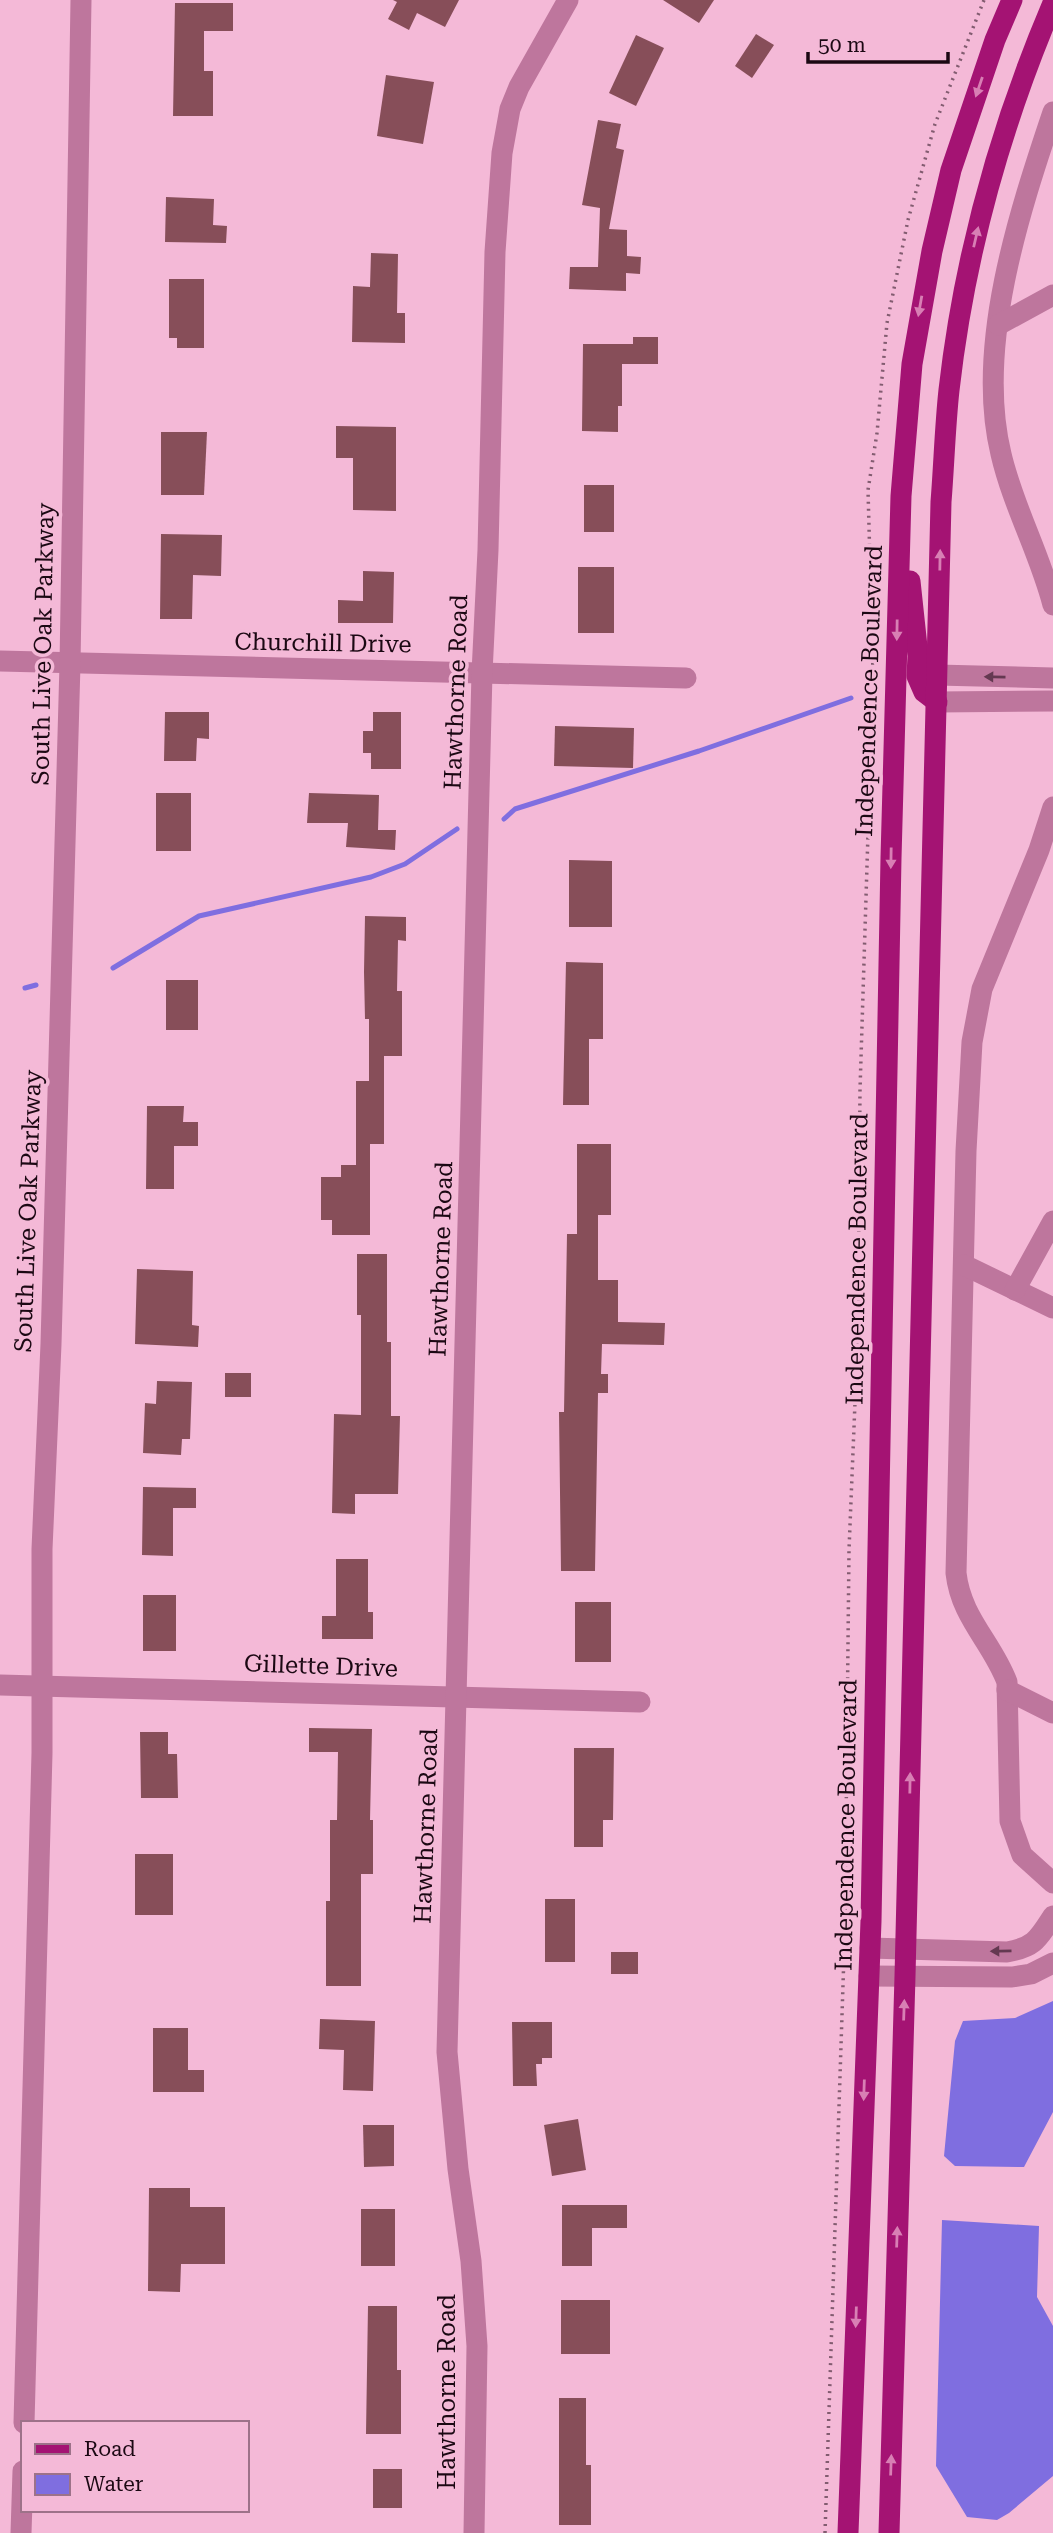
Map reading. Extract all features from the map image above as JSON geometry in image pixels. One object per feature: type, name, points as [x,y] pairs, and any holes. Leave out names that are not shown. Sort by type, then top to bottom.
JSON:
[{"type":"main road","name":"Independence Boulevard","points":[[848,2533],[870,1948],[901,496],[912,364],[932,251],[951,170],[995,40],[1012,0]]},
{"type":"main road","points":[[889,2533],[941,502],[949,390],[969,270],[992,177],[1033,50],[1053,3]]},
{"type":"main road","points":[[901,496],[918,656],[917,676],[924,692],[937,702]]},
{"type":"street","name":"South Live Oak Parkway","points":[[24,2421],[42,1686],[42,1549],[51,1345],[70,664],[81,0]]},
{"type":"street","name":"Hawthorne Road","points":[[474,2533],[477,2346],[471,2261],[458,2169],[447,2052],[493,317],[502,153],[510,109],[519,87],[568,0]]},
{"type":"street","points":[[1053,112],[1014,237],[995,349],[994,398],[1000,454],[1053,603]]},
{"type":"street","points":[[998,325],[1053,295]]},
{"type":"street","name":"Churchill Drive","points":[[0,661],[686,678]]},
{"type":"street","points":[[937,675],[1053,678]]},
{"type":"street","points":[[937,702],[1053,701]]},
{"type":"street","points":[[1053,807],[1039,849],[982,989],[974,1027],[968,1113],[956,1573],[958,1593],[964,1609],[1000,1662],[1007,1682],[1010,1821],[1022,1855],[1053,1883]]},
{"type":"street","points":[[1015,1290],[1053,1221]]},
{"type":"street","points":[[964,1265],[1053,1308]]},
{"type":"street","name":"Gillette Drive","points":[[0,1685],[640,1702]]},
{"type":"street","points":[[1007,1690],[1053,1713]]},
{"type":"street","points":[[870,1948],[1007,1952],[1029,1948],[1053,1916]]},
{"type":"street","points":[[869,1976],[1012,1977],[1031,1975],[1053,1963]]},
{"type":"street","points":[[21,2533],[22,2512]]},
{"type":"water","points":[[1053,2001],[1053,2112],[1024,2167],[955,2166],[944,2156],[955,2041],[963,2021],[1015,2018]]},
{"type":"water","points":[[942,2220],[1039,2226],[1037,2297],[1053,2326],[1053,2476],[997,2520],[967,2517],[936,2466]]},
{"type":"building","points":[[393,0],[459,0],[445,27],[417,13],[409,30],[388,19],[397,2]]},
{"type":"building","points":[[663,0],[714,0],[699,23]]},
{"type":"building","points":[[175,3],[233,3],[233,31],[204,31],[204,71],[213,71],[213,116],[173,116]]},
{"type":"building","points":[[756,34],[774,45],[752,78],[735,66]]},
{"type":"building","points":[[636,35],[664,48],[636,106],[609,93]]},
{"type":"building","points":[[386,75],[434,82],[423,144],[377,136]]},
{"type":"building","points":[[598,120],[621,124],[616,148],[624,150],[609,229],[627,230],[627,256],[641,257],[640,274],[626,273],[626,291],[569,289],[570,267],[598,267],[600,208],[582,205]]},
{"type":"building","points":[[166,197],[214,199],[213,225],[227,226],[226,243],[165,242]]},
{"type":"building","points":[[371,253],[398,254],[397,313],[405,313],[405,343],[352,342],[353,286],[370,287]]},
{"type":"building","points":[[169,279],[204,279],[204,348],[177,348],[177,338],[169,338]]},
{"type":"building","points":[[633,337],[658,337],[658,364],[622,364],[622,406],[618,406],[618,432],[582,431],[583,344],[633,344]]},
{"type":"building","points":[[336,426],[396,427],[396,511],[353,510],[353,458],[336,458]]},
{"type":"building","points":[[161,432],[207,432],[204,495],[161,495]]},
{"type":"building","points":[[584,485],[614,485],[614,532],[584,532]]},
{"type":"building","points":[[161,534],[222,535],[221,576],[193,575],[192,619],[160,619]]},
{"type":"building","points":[[578,567],[614,567],[614,633],[578,633]]},
{"type":"building","points":[[363,571],[394,572],[393,623],[338,623],[338,600],[363,601]]},
{"type":"building","points":[[165,712],[209,712],[209,739],[197,738],[196,761],[164,761]]},
{"type":"building","points":[[373,712],[401,712],[401,769],[371,769],[371,753],[363,753],[363,731],[373,731]]},
{"type":"building","points":[[555,726],[634,728],[633,768],[554,766]]},
{"type":"building","points":[[156,793],[191,793],[191,851],[156,851]]},
{"type":"building","points":[[309,793],[379,795],[378,830],[396,830],[395,850],[346,847],[348,823],[307,823]]},
{"type":"building","points":[[569,860],[612,861],[612,927],[569,927]]},
{"type":"building","points":[[365,916],[406,917],[406,941],[398,940],[397,991],[402,991],[402,1056],[384,1056],[384,1144],[370,1144],[370,1235],[332,1235],[332,1220],[321,1220],[321,1177],[341,1177],[341,1165],[356,1165],[356,1081],[369,1081],[369,1019],[365,1019]]},
{"type":"building","points":[[566,962],[603,963],[603,1039],[589,1039],[589,1105],[563,1105]]},
{"type":"building","points":[[166,980],[198,980],[198,1030],[166,1030]]},
{"type":"building","points":[[147,1106],[184,1106],[183,1122],[198,1122],[198,1146],[174,1146],[174,1189],[146,1189]]},
{"type":"building","points":[[577,1144],[611,1144],[611,1215],[598,1215],[598,1280],[618,1280],[618,1322],[665,1323],[664,1345],[602,1344],[601,1374],[608,1374],[608,1393],[598,1393],[595,1571],[561,1571],[559,1412],[564,1412],[567,1234],[577,1234]]},
{"type":"building","points":[[357,1254],[387,1254],[387,1342],[391,1342],[391,1416],[400,1416],[398,1494],[355,1494],[355,1514],[332,1513],[334,1414],[361,1415],[361,1315],[357,1315]]},
{"type":"building","points":[[137,1269],[193,1271],[192,1325],[199,1326],[198,1347],[135,1344]]},
{"type":"building","points":[[225,1373],[251,1373],[251,1397],[225,1397]]},
{"type":"building","points":[[157,1381],[192,1382],[190,1439],[182,1439],[181,1455],[143,1453],[145,1403],[156,1404]]},
{"type":"building","points":[[143,1487],[196,1488],[196,1508],[173,1508],[173,1556],[142,1555]]},
{"type":"building","points":[[336,1559],[368,1559],[368,1612],[373,1612],[373,1639],[322,1639],[322,1616],[336,1616]]},
{"type":"building","points":[[143,1595],[176,1595],[176,1651],[143,1651]]},
{"type":"building","points":[[575,1602],[611,1602],[611,1662],[575,1662]]},
{"type":"building","points":[[309,1728],[372,1729],[370,1820],[373,1820],[373,1874],[361,1874],[361,1986],[326,1986],[330,1820],[337,1820],[338,1752],[309,1752]]},
{"type":"building","points":[[140,1732],[168,1732],[168,1754],[177,1754],[178,1798],[141,1798]]},
{"type":"building","points":[[574,1748],[614,1748],[613,1820],[603,1820],[603,1847],[574,1847]]},
{"type":"building","points":[[135,1854],[173,1854],[173,1915],[135,1915]]},
{"type":"building","points":[[545,1899],[575,1899],[575,1962],[545,1962]]},
{"type":"building","points":[[611,1952],[638,1952],[638,1974],[611,1974]]},
{"type":"building","points":[[320,2019],[375,2021],[373,2091],[343,2090],[344,2050],[319,2049]]},
{"type":"building","points":[[512,2022],[552,2022],[552,2058],[542,2058],[542,2064],[536,2064],[537,2086],[513,2086]]},
{"type":"building","points":[[153,2028],[188,2028],[188,2070],[204,2070],[204,2092],[153,2092]]},
{"type":"building","points":[[578,2119],[586,2170],[552,2176],[544,2125]]},
{"type":"building","points":[[363,2125],[394,2125],[394,2166],[364,2167]]},
{"type":"building","points":[[149,2188],[190,2188],[190,2207],[225,2207],[225,2264],[181,2264],[180,2292],[148,2291]]},
{"type":"building","points":[[562,2205],[627,2205],[627,2228],[592,2228],[592,2266],[562,2266]]},
{"type":"building","points":[[361,2209],[395,2209],[395,2266],[361,2266]]},
{"type":"building","points":[[561,2300],[610,2300],[610,2354],[561,2354]]},
{"type":"building","points":[[368,2306],[397,2306],[401,2434],[366,2434]]},
{"type":"building","points":[[559,2398],[586,2398],[586,2465],[591,2465],[591,2525],[559,2525]]},
{"type":"building","points":[[373,2469],[402,2469],[402,2508],[373,2508]]},
{"type":"waterway","points":[[504,819],[515,809],[699,751],[851,698]]},
{"type":"waterway","points":[[113,968],[199,916],[371,877],[405,864],[457,829]]},
{"type":"waterway","points":[[25,988],[36,985]]}]
